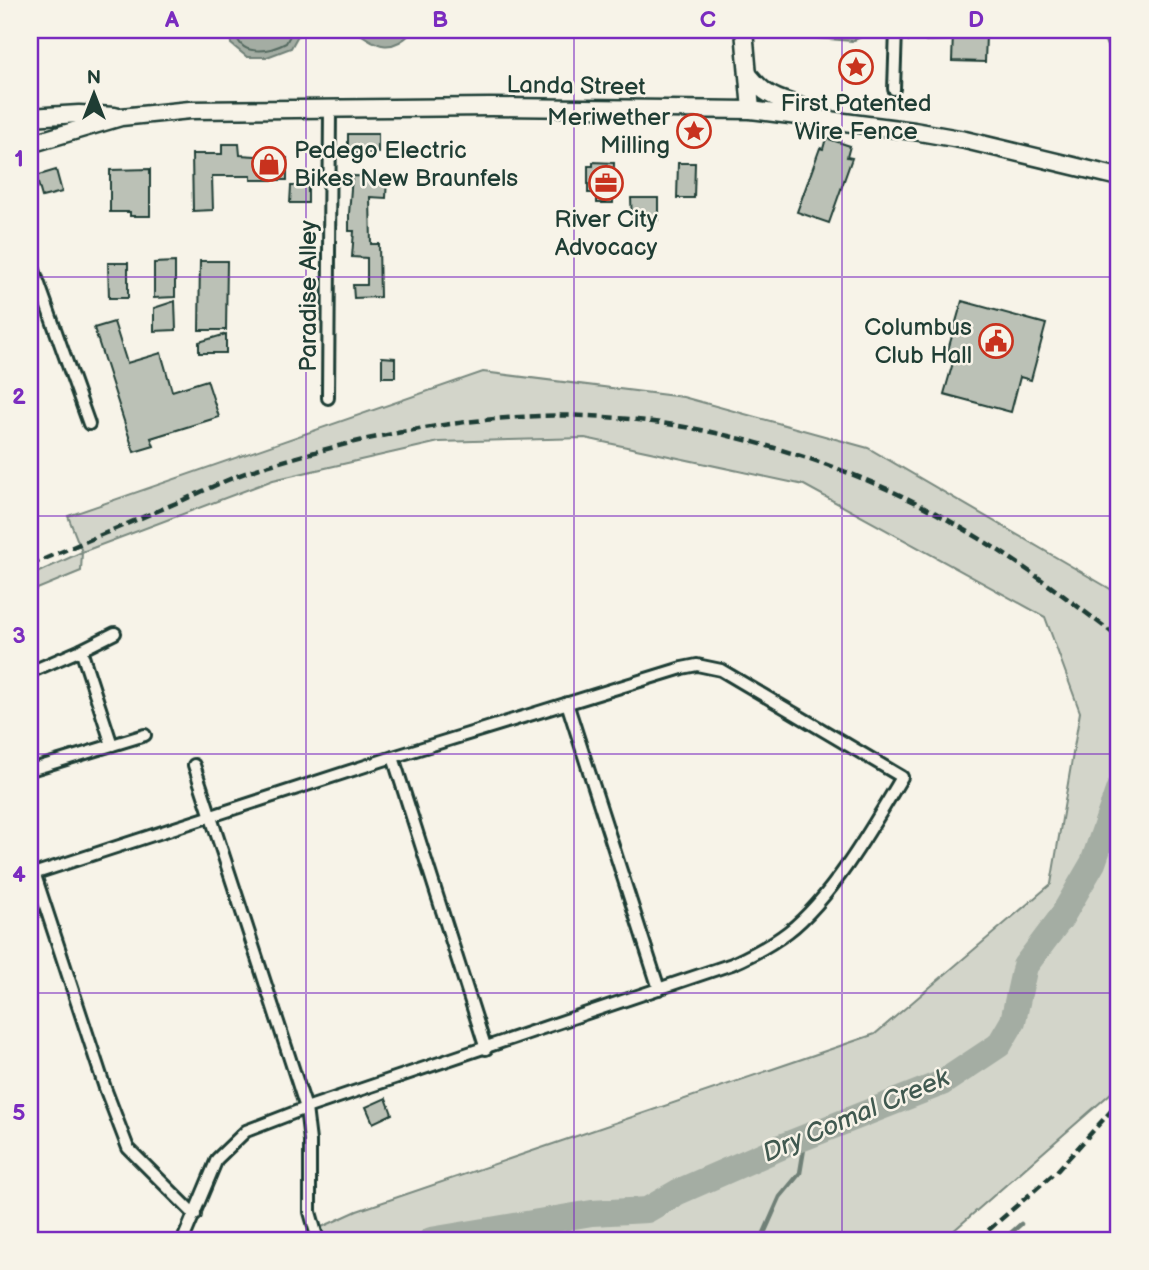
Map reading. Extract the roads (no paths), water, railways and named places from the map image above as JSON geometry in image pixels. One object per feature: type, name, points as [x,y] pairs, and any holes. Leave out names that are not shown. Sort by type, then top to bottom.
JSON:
[{"type":"main road","points":[[744,30],[751,110]]},
{"type":"main road","points":[[748,74],[761,89],[779,99],[806,108],[814,119]]},
{"type":"main road","name":"Landa Street","points":[[30,144],[121,117],[190,110],[490,107],[751,110],[900,129],[1026,154],[1119,177]]},
{"type":"main road","points":[[30,117],[79,114],[121,117]]},
{"type":"street","points":[[894,89],[896,30]]},
{"type":"street","name":"Paradise Alley","points":[[328,398],[330,110]]},
{"type":"street","points":[[30,259],[89,424]]},
{"type":"street","points":[[30,672],[115,633]]},
{"type":"street","points":[[80,650],[112,745]]},
{"type":"street","points":[[183,1240],[195,1215],[218,1159],[246,1131],[306,1108],[732,964],[758,952],[789,931],[818,903],[902,777],[721,670],[697,666],[682,668],[393,757],[32,874],[128,1148],[195,1215]]},
{"type":"street","points":[[567,704],[659,989]]},
{"type":"street","points":[[30,770],[145,735]]},
{"type":"street","points":[[393,757],[486,1049]]},
{"type":"street","points":[[194,765],[306,1108],[310,1141],[310,1212],[318,1240]]},
{"type":"street","points":[[1113,1240],[1119,1233]]},
{"type":"water","points":[[230,30],[301,30],[291,48],[267,57],[247,57],[231,44]]},
{"type":"water","points":[[355,30],[412,32],[397,43],[384,45]]},
{"type":"water","points":[[792,30],[877,30],[852,41],[816,38]]},
{"type":"water","points":[[1100,30],[1119,30],[1119,73]]},
{"type":"waterway","name":"Dry Comal Creek","points":[[431,1240],[592,1213],[647,1210],[678,1192],[783,1146],[942,1083],[999,1045],[1013,1021],[1025,966],[1061,918],[1093,863],[1119,788]]},
{"type":"waterway","points":[[761,1240],[780,1197],[800,1173],[806,1137]]},
{"type":"waterway","points":[[1003,1240],[1021,1224]]},
{"type":"railway","points":[[30,565],[238,476],[326,449],[396,433],[467,422],[539,416],[591,416],[644,421],[754,442],[808,458],[860,478],[910,500],[977,537],[1039,578],[1119,638]]},
{"type":"railway","points":[[977,1240],[1058,1170],[1119,1102]]},
{"type":"place","name":"First Patented Wire Fence","points":[[856,67]]},
{"type":"place","name":"Meriwether Milling","points":[[694,131]]},
{"type":"place","name":"Pedego Electric Bikes New Braunfels","points":[[269,164]]},
{"type":"place","name":"River City Advocacy","points":[[606,183]]},
{"type":"place","name":"Columbus Club Hall","points":[[996,341]]}]
